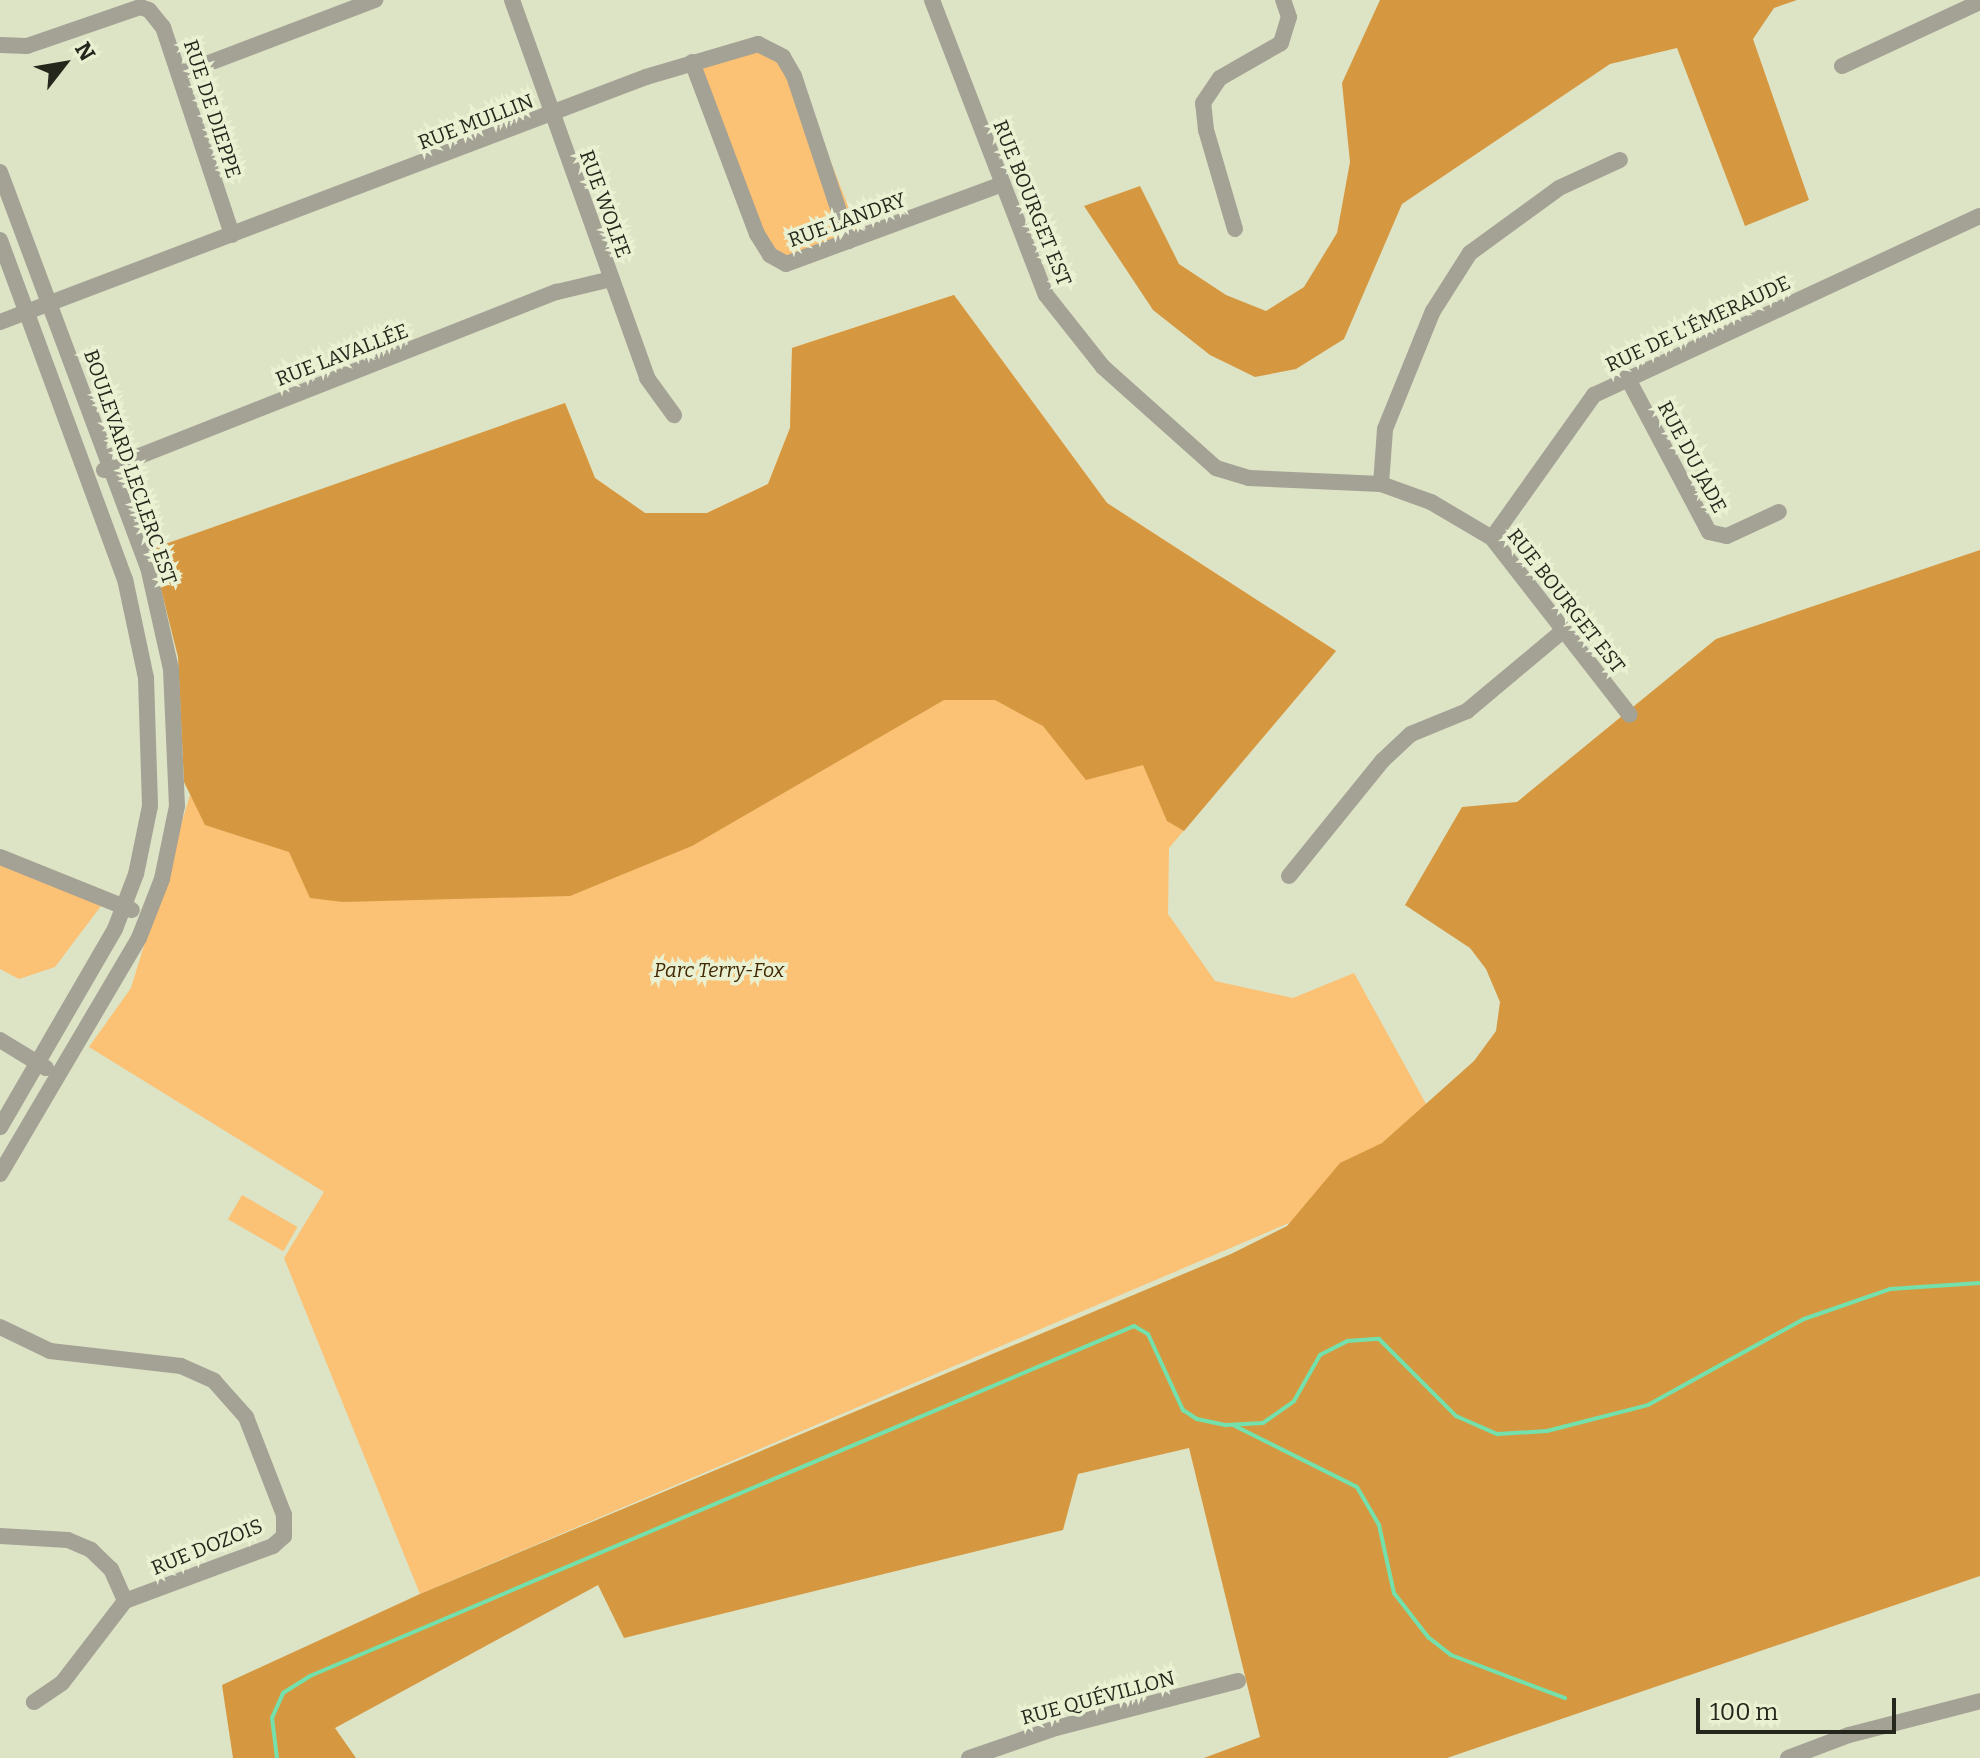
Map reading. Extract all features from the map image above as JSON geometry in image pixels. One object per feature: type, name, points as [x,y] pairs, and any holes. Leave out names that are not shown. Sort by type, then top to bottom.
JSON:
[{"type":"street","points":[[180,74],[375,0]]},
{"type":"street","name":"RUE WOLFE","points":[[512,0],[647,378],[674,415]]},
{"type":"street","name":"RUE BOURGET EST","points":[[932,0],[1000,185],[1046,295],[1075,335],[1216,468],[1249,478],[1381,484],[1431,502],[1492,538],[1630,715]]},
{"type":"street","points":[[1235,229],[1206,130],[1203,103],[1220,78],[1281,43],[1289,17],[1283,0]]},
{"type":"street","points":[[1842,66],[1980,2]]},
{"type":"street","name":"RUE DE DIEPPE","points":[[0,45],[27,46],[140,7],[163,27],[232,235]]},
{"type":"street","name":"RUE MULLIN","points":[[0,322],[692,62],[758,44],[783,57],[794,76],[849,241]]},
{"type":"street","name":"RUE LANDRY","points":[[692,62],[731,175],[770,255],[786,264],[1000,185]]},
{"type":"street","points":[[1381,484],[1385,429],[1433,311],[1470,253],[1559,188],[1620,160]]},
{"type":"street","name":"BOULEVARD LECLERC EST","points":[[0,172],[148,567],[171,669],[177,806],[162,879],[147,918],[0,1174]]},
{"type":"street","name":"RUE DE L'ÉMERAUDE","points":[[1492,538],[1594,395],[1627,377],[1980,216]]},
{"type":"street","name":"BOULEVARD LECLERC EST","points":[[0,240],[125,579],[146,678],[150,806],[124,906],[40,1064],[0,1127]]},
{"type":"street","name":"RUE LAVALLÉE","points":[[89,476],[557,292],[611,279]]},
{"type":"street","name":"RUE DU JADE","points":[[1627,377],[1709,532],[1727,536],[1779,512]]},
{"type":"street","points":[[125,579],[148,567]]},
{"type":"street","points":[[1289,876],[1382,761],[1411,734],[1467,711],[1564,630]]},
{"type":"street","points":[[0,857],[147,918]]},
{"type":"street","points":[[0,1040],[59,1076]]},
{"type":"street","name":"RUE DOZOIS","points":[[0,1327],[50,1351],[181,1366],[214,1381],[246,1417],[284,1515],[284,1536],[273,1546],[125,1601]]},
{"type":"street","points":[[0,1536],[68,1540],[91,1550],[111,1569],[125,1601],[62,1683],[34,1702]]},
{"type":"street","name":"RUE QUÉVILLON","points":[[969,1758],[1056,1728],[1238,1681]]},
{"type":"street","points":[[1788,1758],[1849,1735],[1980,1701]]},
{"type":"green space","points":[[750,39],[794,68],[861,239],[772,263],[699,61]]},
{"type":"green space","name":"Parc Terry-Fox","points":[[954,295],[1107,503],[1336,651],[1169,848],[1168,914],[1215,981],[1293,998],[1354,973],[1453,1153],[420,1594],[284,1258],[324,1192],[89,1047],[131,988],[191,792],[565,403],[595,478],[645,513],[707,513],[768,484],[790,428],[792,348]]},
{"type":"green space","points":[[0,857],[107,898],[55,967],[19,979],[0,969]]},
{"type":"green space","points":[[242,1195],[297,1227],[283,1251],[228,1219]]},
{"type":"shaded area","points":[[1380,0],[1797,0],[1774,8],[1753,39],[1809,200],[1745,226],[1677,48],[1610,64],[1402,204],[1344,339],[1296,369],[1255,377],[1210,355],[1153,310],[1084,206],[1140,186],[1179,264],[1226,295],[1266,311],[1304,287],[1337,233],[1350,162],[1342,83]]},
{"type":"shaded area","points":[[954,295],[1107,503],[1336,651],[1184,831],[1167,821],[1143,765],[1086,780],[1043,726],[995,700],[944,700],[692,846],[570,896],[343,902],[310,898],[289,852],[205,825],[184,782],[178,657],[151,549],[565,403],[595,478],[645,513],[707,513],[768,484],[790,428],[792,348]]},
{"type":"shaded area","points":[[1980,550],[1980,1576],[1447,1758],[1204,1758],[1260,1737],[1189,1448],[1078,1474],[1063,1530],[624,1638],[598,1585],[335,1728],[356,1758],[233,1758],[222,1685],[420,1594],[1231,1254],[1287,1226],[1340,1163],[1382,1143],[1474,1061],[1496,1031],[1500,1002],[1486,969],[1470,948],[1405,905],[1462,807],[1517,802],[1716,639]]},
{"type":"waterway","points":[[277,1758],[272,1718],[283,1693],[310,1676],[1134,1326],[1148,1334],[1183,1410],[1197,1419],[1226,1425],[1263,1423],[1294,1401],[1320,1355],[1347,1341],[1379,1339],[1456,1416],[1497,1434],[1547,1431],[1648,1405],[1804,1319],[1890,1289],[1980,1283]]},
{"type":"waterway","points":[[1235,1426],[1357,1487],[1379,1525],[1394,1593],[1428,1637],[1451,1655],[1565,1698]]}]
